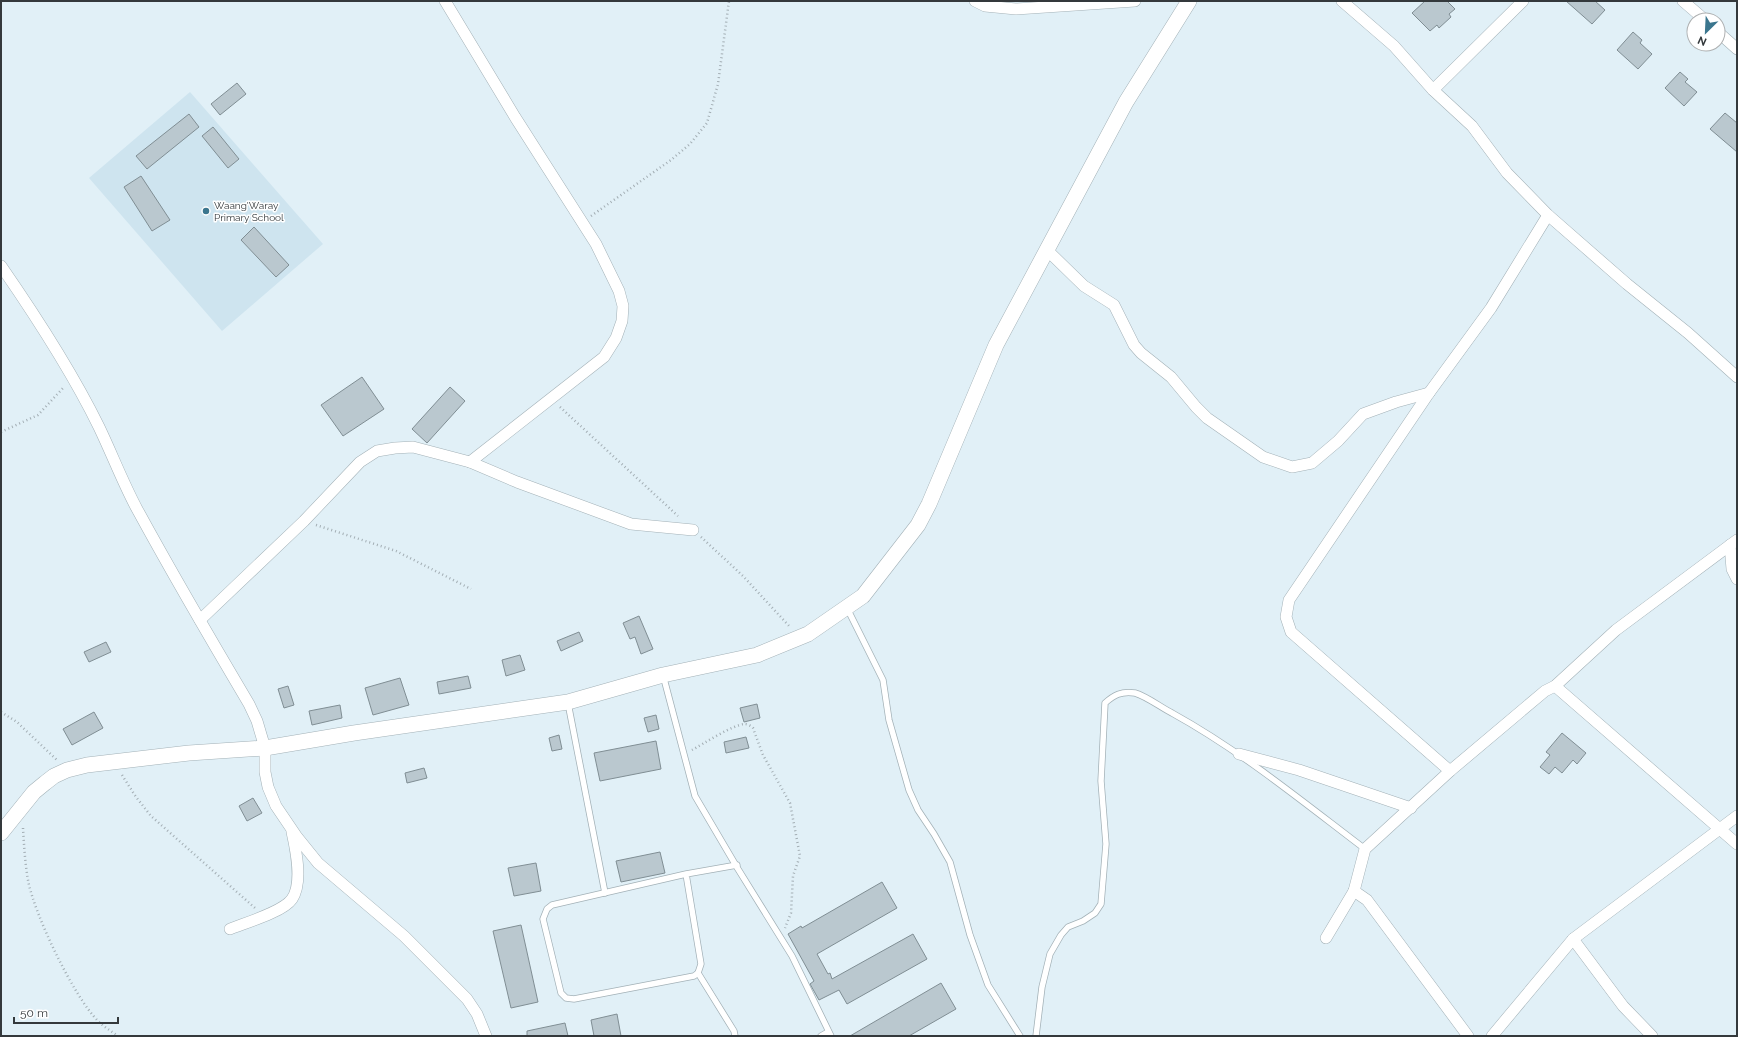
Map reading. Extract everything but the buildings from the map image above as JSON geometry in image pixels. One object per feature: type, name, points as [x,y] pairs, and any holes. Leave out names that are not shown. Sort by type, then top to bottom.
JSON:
[{"type":"street","points":[[445,1],[515,117],[596,244],[619,291],[623,306],[622,321],[616,338],[604,357],[470,462]]},
{"type":"street","points":[[975,1],[985,6],[1016,9],[1135,1]]},
{"type":"street","points":[[1,833],[34,792],[44,783],[67,770],[113,761],[265,748],[354,733],[568,702],[663,675],[757,655],[808,634],[847,608],[863,596],[918,525],[929,504],[996,345],[1126,102],[1189,1]]},
{"type":"street","points":[[1342,1],[1394,46],[1433,90],[1472,126],[1507,173],[1548,215],[1627,284],[1688,333],[1737,377]]},
{"type":"street","points":[[1433,90],[1523,1]]},
{"type":"street","points":[[1683,1],[1696,12]]},
{"type":"street","points":[[1726,39],[1737,49]]},
{"type":"street","points":[[1450,771],[1291,632],[1286,617],[1289,600],[1429,393],[1491,308],[1548,215]]},
{"type":"street","points":[[1047,250],[1084,286],[1114,306],[1134,345],[1171,377],[1207,418],[1264,457],[1292,467],[1312,463],[1338,441],[1363,414],[1396,402],[1429,393]]},
{"type":"street","points":[[1,266],[44,329],[72,378],[99,427],[113,462],[137,510],[249,704],[257,721],[265,748],[265,772],[268,787],[276,806],[318,863],[404,936],[467,999],[477,1014],[486,1036]]},
{"type":"street","points":[[200,620],[304,521],[360,462],[377,451],[412,447],[470,462],[631,524],[693,530]]},
{"type":"street","points":[[1734,542],[1732,569],[1737,579]]},
{"type":"street","points":[[1326,938],[1354,891],[1366,849],[1450,771],[1545,691],[1555,686],[1616,630],[1734,542]]},
{"type":"street","points":[[1555,686],[1737,844]]},
{"type":"street","points":[[1239,754],[1299,770],[1411,808]]},
{"type":"street","points":[[1492,1036],[1572,939],[1737,816]]},
{"type":"street","points":[[230,929],[281,909],[292,899],[296,886],[298,863],[292,829]]},
{"type":"street","points":[[1354,891],[1367,900],[1468,1036]]},
{"type":"street","points":[[1572,939],[1623,1006],[1652,1036]]},
{"type":"lane","points":[[847,608],[883,680],[889,720],[909,790],[918,810],[950,862],[970,935],[988,986],[1020,1036]]},
{"type":"lane","points":[[663,675],[695,796],[792,956],[830,1034],[821,1036]]},
{"type":"lane","points":[[1036,1036],[1042,987],[1050,954],[1068,928],[1095,913],[1100,904],[1106,844],[1101,781],[1105,703],[1115,694],[1127,692],[1136,694],[1182,719],[1239,754],[1366,849]]},
{"type":"lane","points":[[568,702],[605,893]]},
{"type":"lane","points":[[686,874],[701,964],[698,973],[694,976],[582,998],[566,998],[561,994],[543,919],[547,909],[552,905],[686,874],[737,865]]},
{"type":"lane","points":[[698,973],[735,1036]]},
{"type":"path","points":[[582,222],[671,160],[690,144],[708,123],[718,84],[729,1]]},
{"type":"path","points":[[1,432],[38,415],[72,378]]},
{"type":"path","points":[[304,521],[396,551],[471,588]]},
{"type":"path","points":[[1,712],[17,722],[41,743],[67,770]]},
{"type":"path","points":[[684,754],[735,727],[744,724],[753,728],[763,755],[790,803],[800,856],[793,876],[790,913],[781,938]]},
{"type":"path","points":[[113,761],[136,797],[151,816],[263,916]]},
{"type":"path","points":[[21,810],[28,881],[36,908],[48,936],[82,1001],[98,1021],[118,1036]]},
{"type":"shaded area","name":"Waang'Waray Primary School","points":[[190,92],[323,244],[222,331],[89,178]]},
{"type":"place","name":"Waang'Waray Primary School","points":[[206,211]]}]
